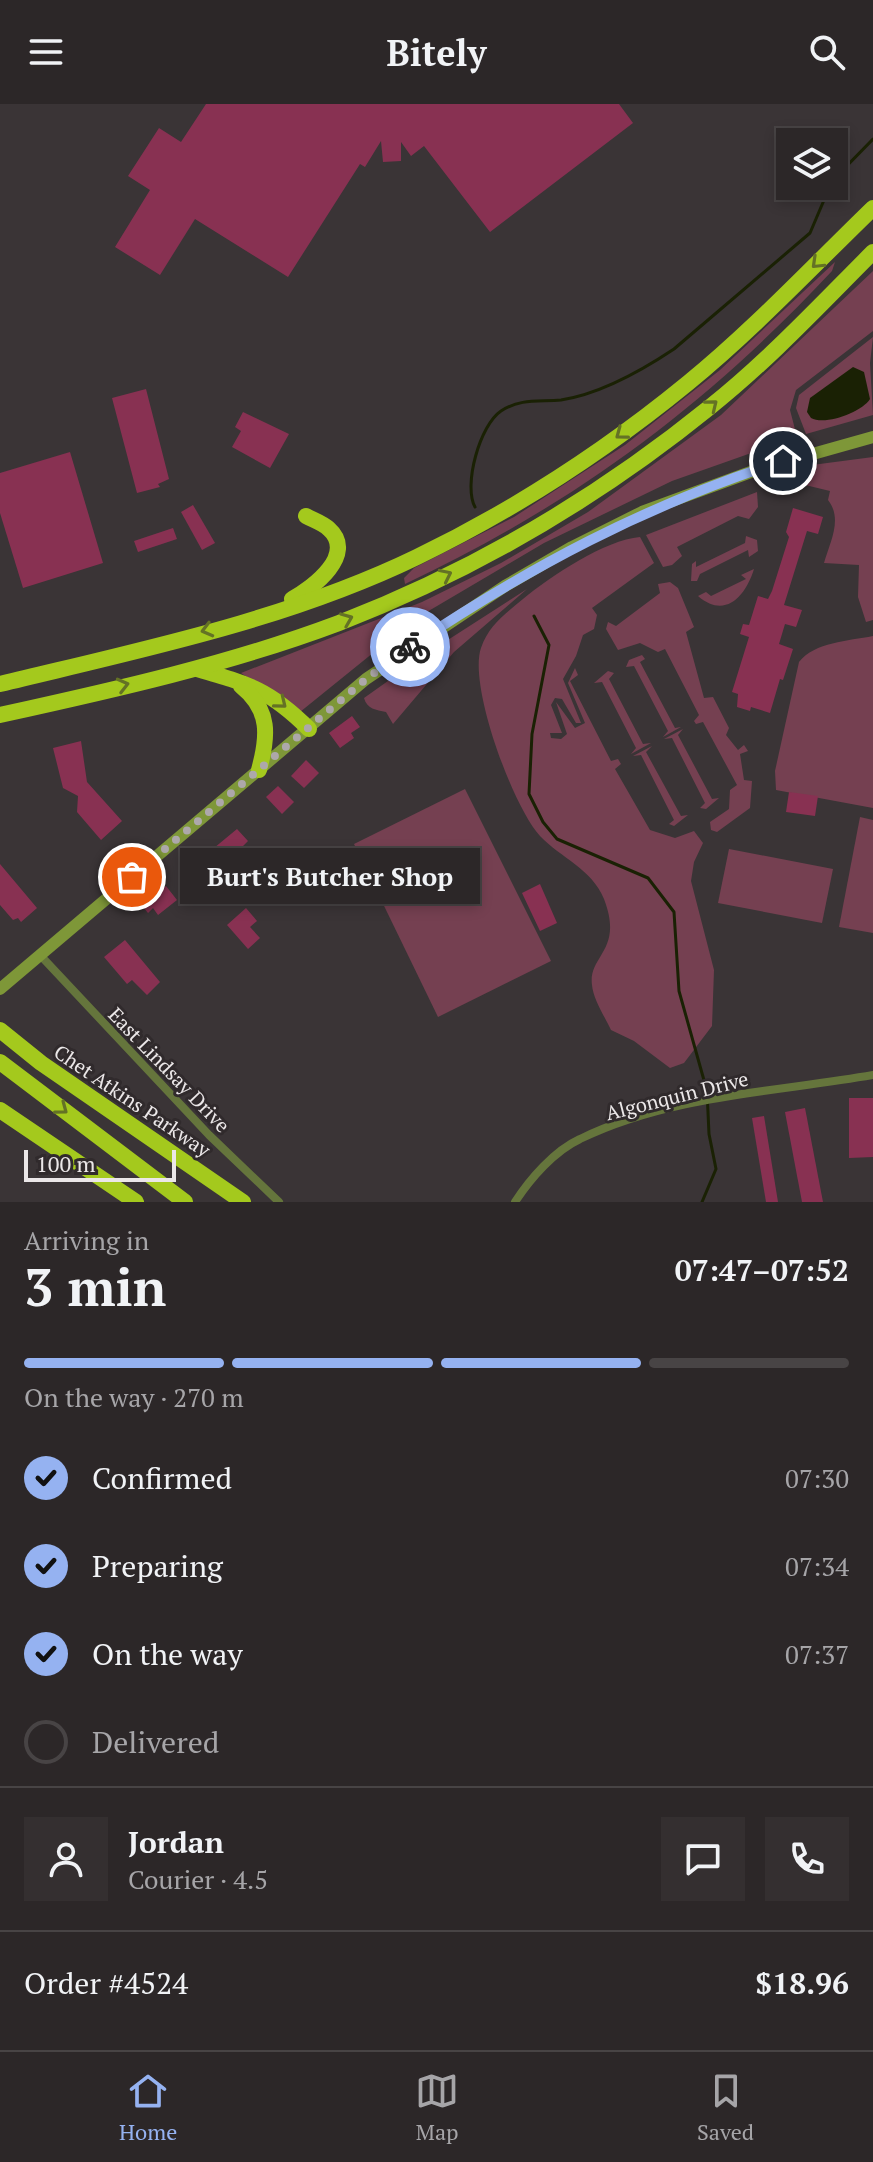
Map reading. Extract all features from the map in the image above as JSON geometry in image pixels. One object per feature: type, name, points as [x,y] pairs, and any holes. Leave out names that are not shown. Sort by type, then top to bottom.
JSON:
[{"type":"highway","points":[[0,684],[287,609],[416,557],[515,504],[594,454],[689,383],[873,208]]},
{"type":"highway","points":[[0,715],[195,668],[339,623],[431,582],[542,524],[615,478],[711,406],[798,330],[873,252]]},
{"type":"highway","points":[[260,616],[319,582],[336,555],[337,541],[330,529],[306,516]]},
{"type":"highway","points":[[195,668],[261,689],[281,701],[309,729]]},
{"type":"highway","points":[[234,680],[255,697],[265,719],[267,739],[259,770]]},
{"type":"highway","points":[[0,1016],[41,1063]]},
{"type":"highway","name":"Chet Atkins Parkway","points":[[0,1030],[41,1063],[243,1202]]},
{"type":"highway","points":[[0,1062],[185,1202]]},
{"type":"highway","points":[[0,1110],[136,1202]]},
{"type":"main road","points":[[0,989],[259,770],[412,646],[528,573],[642,512],[759,469],[873,437]]},
{"type":"street","name":"East Lindsay Drive","points":[[40,955],[209,1135],[279,1202]]},
{"type":"street","name":"Algonquin Drive","points":[[515,1202],[529,1180],[577,1140],[726,1097],[873,1075]]},
{"type":"shaded area","points":[[835,262],[832,271],[735,366],[686,409],[634,448],[581,486],[525,520],[405,584],[404,578],[414,568],[514,517],[625,445],[720,370]]},
{"type":"shaded area","points":[[873,271],[873,331],[796,390],[790,410],[797,437],[672,481],[544,543],[415,619],[300,712],[241,673],[422,602],[501,563],[588,512],[721,415]]},
{"type":"shaded area","points":[[873,337],[870,363],[873,415],[806,434],[796,408],[799,395]]},
{"type":"shaded area","points":[[853,367],[864,372],[870,399],[866,404],[843,416],[825,420],[811,418],[807,412],[810,398]]},
{"type":"shaded area","points":[[873,457],[873,620],[866,622],[858,597],[859,565],[824,563],[835,523],[828,500],[830,491],[801,484],[797,492],[776,493],[770,488],[812,465]]},
{"type":"shaded area","points":[[757,492],[758,507],[749,519],[738,516],[677,547],[682,556],[672,565],[663,567],[646,535]]},
{"type":"shaded area","points":[[746,536],[757,540],[758,551],[749,557],[748,550],[700,574],[697,581],[691,581],[692,564],[696,561],[696,567],[745,543]]},
{"type":"shaded area","points":[[640,537],[654,563],[592,608],[597,615],[594,629],[583,635],[563,679],[581,723],[576,723],[562,699],[555,698],[551,705],[562,733],[550,733],[551,738],[561,739],[567,734],[556,702],[575,728],[585,723],[568,683],[575,668],[578,675],[570,681],[611,761],[618,759],[621,764],[615,769],[650,830],[675,838],[694,831],[703,843],[694,862],[691,881],[714,970],[712,1026],[684,1063],[670,1068],[634,1041],[611,1030],[600,1008],[593,990],[592,975],[610,930],[604,899],[592,880],[548,844],[529,821],[496,745],[481,689],[479,666],[481,648],[488,633],[523,599],[563,570],[595,552]]},
{"type":"shaded area","points":[[754,569],[746,588],[726,605],[717,606],[698,596],[706,592],[711,596],[746,579],[741,575]]},
{"type":"shaded area","points":[[670,582],[678,588],[694,627],[686,632],[704,698],[713,697],[729,728],[726,735],[738,750],[744,745],[748,751],[740,754],[744,780],[752,781],[750,808],[717,832],[711,830],[710,822],[729,809],[730,790],[737,785],[703,722],[696,724],[694,721],[699,715],[665,649],[658,652],[640,643],[618,650],[606,629],[608,622],[616,626],[660,593],[658,584]]},
{"type":"shaded area","points":[[527,589],[454,652],[393,724],[386,712],[367,705],[364,698]]},
{"type":"shaded area","points":[[873,636],[873,808],[776,790],[775,771],[799,662],[823,646]]},
{"type":"shaded area","points":[[642,655],[645,659],[640,662],[675,728],[681,727],[663,737],[668,731],[634,666],[626,667],[629,660]]},
{"type":"shaded area","points":[[608,671],[614,673],[609,679],[643,744],[651,743],[631,754],[636,748],[602,682],[594,683]]},
{"type":"shaded area","points":[[683,729],[678,735],[712,799],[719,798],[706,809],[700,808],[705,803],[672,738],[664,739]]},
{"type":"shaded area","points":[[652,746],[646,752],[681,816],[688,815],[674,826],[669,824],[674,820],[641,755],[633,756]]},
{"type":"shaded area","points":[[465,789],[551,961],[438,1017],[354,844]]},
{"type":"shaded area","points":[[860,817],[873,820],[873,933],[839,927]]},
{"type":"shaded area","points":[[729,849],[833,869],[822,923],[718,903]]},
{"type":"building","points":[[206,104],[619,104],[633,123],[490,232],[424,146],[411,156],[401,142],[401,161],[383,162],[381,141],[365,167],[360,164],[288,277],[195,219],[160,275],[115,247],[150,190],[128,176],[159,128],[181,142]]},
{"type":"building","points":[[146,389],[169,479],[158,484],[160,487],[137,493],[112,398]]},
{"type":"building","points":[[243,412],[289,434],[270,468],[232,447],[241,431],[235,427]]},
{"type":"building","points":[[70,452],[103,563],[23,588],[0,513],[0,473]]},
{"type":"building","points":[[193,505],[215,543],[202,550],[181,512]]},
{"type":"building","points":[[793,508],[823,517],[818,534],[807,531],[784,605],[802,610],[796,627],[785,624],[779,644],[793,649],[783,680],[780,679],[770,713],[751,707],[750,711],[737,707],[738,694],[732,692],[749,637],[740,634],[743,624],[749,625],[758,596],[768,599],[772,591],[789,537],[786,532]]},
{"type":"building","points":[[173,528],[177,539],[138,552],[134,541]]},
{"type":"building","points":[[352,716],[360,727],[351,733],[354,738],[340,748],[329,733]]},
{"type":"building","points":[[81,741],[87,782],[122,821],[101,840],[77,812],[78,796],[63,788],[53,748]]},
{"type":"building","points":[[306,760],[319,773],[304,788],[291,776]]},
{"type":"building","points":[[278,786],[294,802],[282,814],[266,797]]},
{"type":"building","points":[[789,792],[818,796],[815,816],[786,812]]},
{"type":"building","points":[[237,829],[248,841],[239,850],[246,858],[237,865],[230,858],[226,862],[214,848]]},
{"type":"building","points":[[0,864],[37,908],[21,922],[18,918],[13,920],[0,905]]},
{"type":"building","points":[[156,881],[162,889],[166,886],[177,900],[158,915],[153,908],[148,913],[135,897]]},
{"type":"building","points":[[540,884],[557,923],[540,931],[522,893]]},
{"type":"building","points":[[246,908],[257,921],[250,927],[260,938],[248,949],[227,925]]},
{"type":"building","points":[[125,940],[160,982],[147,995],[132,980],[127,984],[104,957]]},
{"type":"building","points":[[849,1098],[873,1098],[873,1157],[849,1158]]},
{"type":"building","points":[[805,1108],[823,1202],[802,1202],[785,1112]]},
{"type":"building","points":[[764,1116],[778,1202],[766,1202],[752,1118]]},
{"type":"waterway","points":[[848,165],[873,139]]},
{"type":"waterway","points":[[475,507],[472,471],[480,442],[493,418],[508,407],[523,402],[561,400],[590,393],[634,373],[674,349],[810,233],[824,200]]},
{"type":"waterway","points":[[534,616],[549,645],[532,734],[529,794],[543,822],[557,839],[648,878],[674,912],[679,991],[707,1091],[709,1134],[716,1169],[702,1202]]},
{"type":"way so far","points":[[132,877],[366,679],[410,647]]},
{"type":"place","name":"Burt's Butcher Shop","points":[[132,877]]},
{"type":"route","points":[[410,647],[572,547],[642,512],[783,461]]}]
